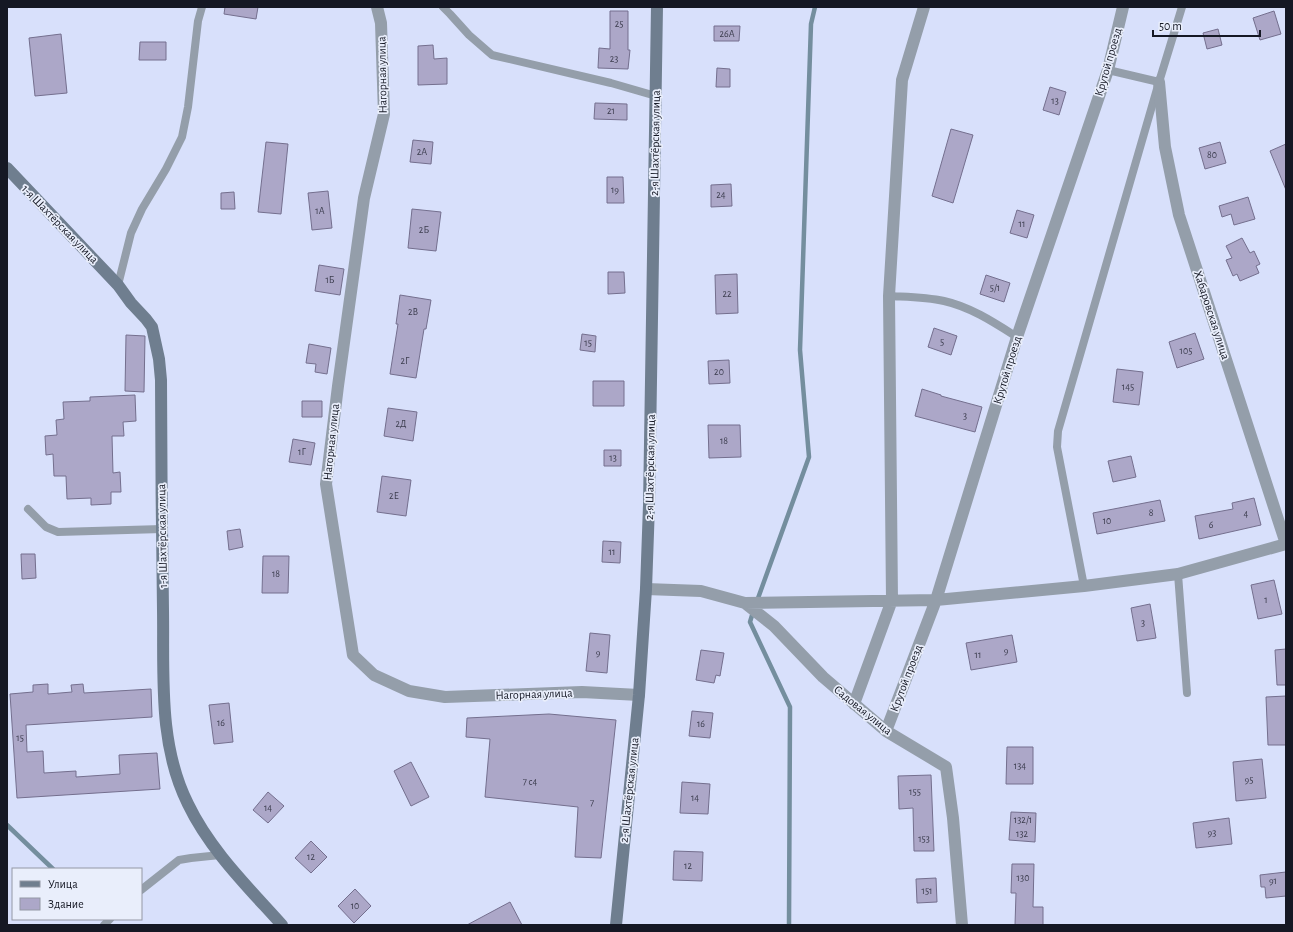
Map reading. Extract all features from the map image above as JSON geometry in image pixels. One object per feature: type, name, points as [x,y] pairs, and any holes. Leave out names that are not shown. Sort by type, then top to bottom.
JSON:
[{"type":"main road","name":"2-я Шахтёрская улица","points":[[616,925],[639,695],[646,589],[649,505],[657,7]]},
{"type":"main road","name":"1-я Шахтёрская улица","points":[[7,168],[118,285],[152,327],[159,359],[161,380],[165,723],[168,741],[178,781],[187,803],[201,828],[220,856],[282,925]]},
{"type":"street","name":"Нагорная улица","points":[[377,7],[381,23],[384,114],[364,198],[326,484],[354,655],[374,675],[409,691],[446,697],[582,692],[639,695]]},
{"type":"street","points":[[854,704],[892,600],[888,296],[902,80],[924,7]]},
{"type":"street","name":"Крутой проезд","points":[[886,731],[936,600],[1017,337],[1108,70],[1123,7]]},
{"type":"street","name":"Хабаровская улица","points":[[1159,82],[1165,147],[1179,215],[1286,544]]},
{"type":"street","points":[[745,603],[936,600],[1084,586],[1178,574],[1286,544]]},
{"type":"street","name":"Садовая улица","points":[[646,589],[701,592],[745,603],[774,626],[823,677],[886,731],[946,767],[953,818],[962,925]]},
{"type":"lane","points":[[118,285],[131,233],[142,209],[166,170],[182,137],[188,107],[198,22],[202,7]]},
{"type":"lane","points":[[443,7],[469,35],[492,55],[611,83],[656,96]]},
{"type":"lane","points":[[1084,586],[1057,447],[1058,431],[1182,7]]},
{"type":"lane","points":[[1108,70],[1159,82]]},
{"type":"lane","points":[[888,296],[945,301],[976,313],[1017,337]]},
{"type":"lane","points":[[28,509],[46,527],[58,532],[162,529]]},
{"type":"lane","points":[[1178,574],[1187,693]]},
{"type":"lane","points":[[142,889],[179,860],[220,856]]},
{"type":"building","points":[[225,7],[258,7],[256,19],[224,14]]},
{"type":"building","points":[[610,11],[628,11],[628,50],[630,50],[628,69],[598,68],[599,48],[610,49]]},
{"type":"building","points":[[1274,11],[1281,34],[1260,40],[1253,18]]},
{"type":"building","points":[[714,26],[740,26],[739,41],[714,41]]},
{"type":"building","points":[[1218,29],[1222,45],[1207,49],[1203,33]]},
{"type":"building","points":[[61,34],[67,93],[35,96],[29,38]]},
{"type":"building","points":[[140,42],[166,42],[166,60],[139,60]]},
{"type":"building","points":[[433,45],[434,59],[447,58],[447,84],[418,85],[418,46]]},
{"type":"building","points":[[717,68],[730,69],[730,87],[716,87]]},
{"type":"building","points":[[1050,87],[1066,92],[1059,115],[1043,110]]},
{"type":"building","points":[[595,103],[627,104],[627,120],[594,119]]},
{"type":"building","points":[[951,129],[973,135],[953,203],[932,196]]},
{"type":"building","points":[[413,140],[433,142],[431,164],[410,162]]},
{"type":"building","points":[[266,142],[288,144],[281,214],[258,212]]},
{"type":"building","points":[[1220,142],[1226,163],[1205,169],[1199,148]]},
{"type":"building","points":[[1286,144],[1286,190],[1270,151]]},
{"type":"building","points":[[607,177],[623,177],[624,203],[607,203]]},
{"type":"building","points":[[731,184],[732,206],[711,207],[711,185]]},
{"type":"building","points":[[328,191],[332,228],[312,230],[308,193]]},
{"type":"building","points":[[234,192],[235,209],[221,209],[221,193]]},
{"type":"building","points":[[1248,197],[1255,219],[1234,225],[1231,214],[1222,217],[1219,206]]},
{"type":"building","points":[[412,209],[441,212],[436,251],[408,248]]},
{"type":"building","points":[[1017,210],[1034,215],[1027,238],[1010,233]]},
{"type":"building","points":[[1242,238],[1250,253],[1254,251],[1260,264],[1256,266],[1259,273],[1240,281],[1237,274],[1233,276],[1226,260],[1232,258],[1226,246]]},
{"type":"building","points":[[319,265],[344,269],[340,295],[315,291]]},
{"type":"building","points":[[608,272],[624,272],[625,293],[608,294]]},
{"type":"building","points":[[737,274],[738,313],[716,314],[715,275]]},
{"type":"building","points":[[986,275],[1010,283],[1004,302],[980,294]]},
{"type":"building","points":[[400,295],[431,300],[426,329],[424,329],[416,378],[390,374],[398,324],[396,324]]},
{"type":"building","points":[[934,328],[957,336],[951,355],[928,347]]},
{"type":"building","points":[[1195,333],[1204,359],[1177,368],[1169,342]]},
{"type":"building","points":[[582,334],[596,336],[595,352],[580,350]]},
{"type":"building","points":[[126,335],[145,336],[144,392],[125,391]]},
{"type":"building","points":[[309,344],[331,348],[327,374],[315,372],[316,364],[306,363]]},
{"type":"building","points":[[729,360],[730,383],[709,384],[708,361]]},
{"type":"building","points":[[1117,369],[1143,372],[1139,405],[1113,402]]},
{"type":"building","points":[[593,381],[624,381],[624,406],[593,406]]},
{"type":"building","points":[[922,389],[941,396],[982,407],[975,432],[915,416]]},
{"type":"building","points":[[135,395],[136,421],[123,422],[124,436],[112,436],[113,473],[120,472],[121,492],[111,492],[111,504],[91,505],[91,498],[67,499],[66,476],[54,476],[53,454],[46,455],[45,436],[57,435],[56,420],[64,419],[63,402],[90,401],[90,397]]},
{"type":"building","points":[[302,401],[322,401],[322,417],[302,417]]},
{"type":"building","points":[[388,408],[417,412],[413,441],[384,436]]},
{"type":"building","points":[[708,425],[740,425],[741,457],[709,458]]},
{"type":"building","points":[[293,439],[315,443],[311,465],[289,462]]},
{"type":"building","points":[[604,450],[621,450],[621,466],[604,466]]},
{"type":"building","points":[[1131,456],[1136,477],[1113,482],[1108,461]]},
{"type":"building","points":[[382,476],[411,480],[406,516],[377,512]]},
{"type":"building","points":[[1254,498],[1261,525],[1199,539],[1195,516],[1233,509],[1232,503]]},
{"type":"building","points":[[1160,500],[1165,521],[1097,534],[1093,513]]},
{"type":"building","points":[[240,529],[243,547],[229,550],[227,531]]},
{"type":"building","points":[[603,541],[621,542],[620,563],[602,562]]},
{"type":"building","points":[[21,554],[35,554],[36,578],[22,579]]},
{"type":"building","points":[[263,556],[289,556],[288,593],[262,593]]},
{"type":"building","points":[[1274,580],[1282,614],[1258,619],[1251,585]]},
{"type":"building","points":[[1150,604],[1156,638],[1137,641],[1131,608]]},
{"type":"building","points":[[590,633],[610,635],[607,673],[586,671]]},
{"type":"building","points":[[1012,635],[1017,662],[971,670],[966,643]]},
{"type":"building","points":[[1286,649],[1286,685],[1277,685],[1275,650]]},
{"type":"building","points":[[701,650],[724,653],[720,676],[716,675],[714,683],[696,680]]},
{"type":"building","points":[[48,684],[48,694],[72,692],[71,685],[83,684],[84,693],[151,689],[152,717],[26,725],[27,752],[43,751],[44,773],[76,771],[76,777],[120,774],[119,755],[157,753],[160,789],[17,798],[10,694],[33,692],[33,685]]},
{"type":"building","points":[[1286,696],[1286,745],[1268,745],[1266,697]]},
{"type":"building","points":[[229,703],[233,742],[214,744],[209,705]]},
{"type":"building","points":[[692,711],[713,713],[710,738],[689,736]]},
{"type":"building","points":[[549,714],[616,720],[601,858],[575,857],[578,807],[485,797],[490,739],[466,737],[467,718]]},
{"type":"building","points":[[1007,747],[1033,747],[1033,784],[1006,784]]},
{"type":"building","points":[[1262,759],[1266,798],[1236,801],[1233,762]]},
{"type":"building","points":[[411,762],[429,797],[411,806],[394,771]]},
{"type":"building","points":[[931,775],[934,851],[914,851],[913,808],[899,809],[898,776]]},
{"type":"building","points":[[682,782],[710,784],[708,814],[680,813]]},
{"type":"building","points":[[268,792],[284,806],[268,823],[253,810]]},
{"type":"building","points":[[1011,812],[1036,813],[1035,842],[1009,840]]},
{"type":"building","points":[[1229,818],[1232,844],[1196,848],[1193,823]]},
{"type":"building","points":[[311,841],[327,857],[311,873],[295,858]]},
{"type":"building","points":[[674,851],[703,852],[702,881],[673,880]]},
{"type":"building","points":[[1012,864],[1034,864],[1033,907],[1043,907],[1043,925],[1015,925],[1016,893],[1011,893]]},
{"type":"building","points":[[1286,872],[1286,896],[1266,898],[1265,887],[1261,887],[1260,875]]},
{"type":"building","points":[[936,878],[937,902],[917,903],[916,879]]},
{"type":"building","points":[[355,889],[371,906],[354,923],[338,906]]},
{"type":"building","points":[[510,902],[522,925],[467,925]]},
{"type":"waterway","points":[[757,601],[809,457],[800,350],[811,24],[815,7]]},
{"type":"waterway","points":[[753,612],[750,622],[790,707],[789,925]]},
{"type":"waterway","points":[[7,825],[52,868]]}]
